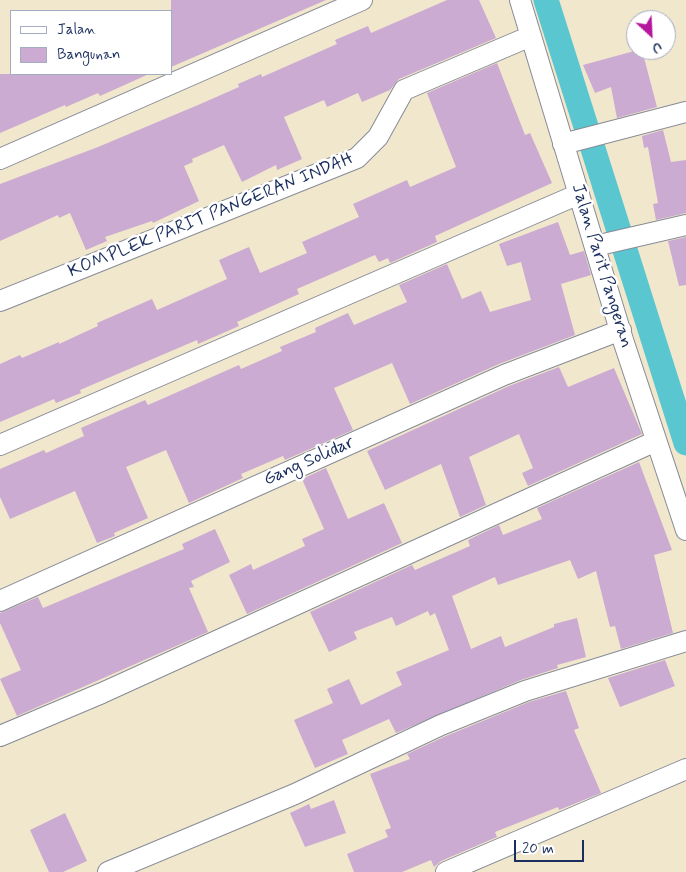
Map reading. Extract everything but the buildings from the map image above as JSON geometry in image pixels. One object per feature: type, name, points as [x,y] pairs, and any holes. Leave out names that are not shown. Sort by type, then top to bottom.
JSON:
[{"type":"street","points":[[0,158],[362,0]]},
{"type":"street","name":"Jalan Parit Pangeran","points":[[520,0],[579,194],[602,245],[620,330],[656,442],[681,498],[686,530]]},
{"type":"street","name":"KOMPLEK PARIT PANGERAN INDAH","points":[[0,302],[357,158],[378,137],[404,90],[531,36]]},
{"type":"street","points":[[563,144],[686,112]]},
{"type":"street","points":[[0,445],[579,194]]},
{"type":"street","points":[[602,245],[686,225]]},
{"type":"street","name":"Gang Solidar","points":[[0,601],[504,375],[620,330]]},
{"type":"street","points":[[0,736],[102,693],[656,442]]},
{"type":"street","points":[[108,872],[296,794],[441,724],[525,691],[686,641]]},
{"type":"street","points":[[446,872],[686,769]]},
{"type":"waterway","points":[[546,0],[686,443]]}]
